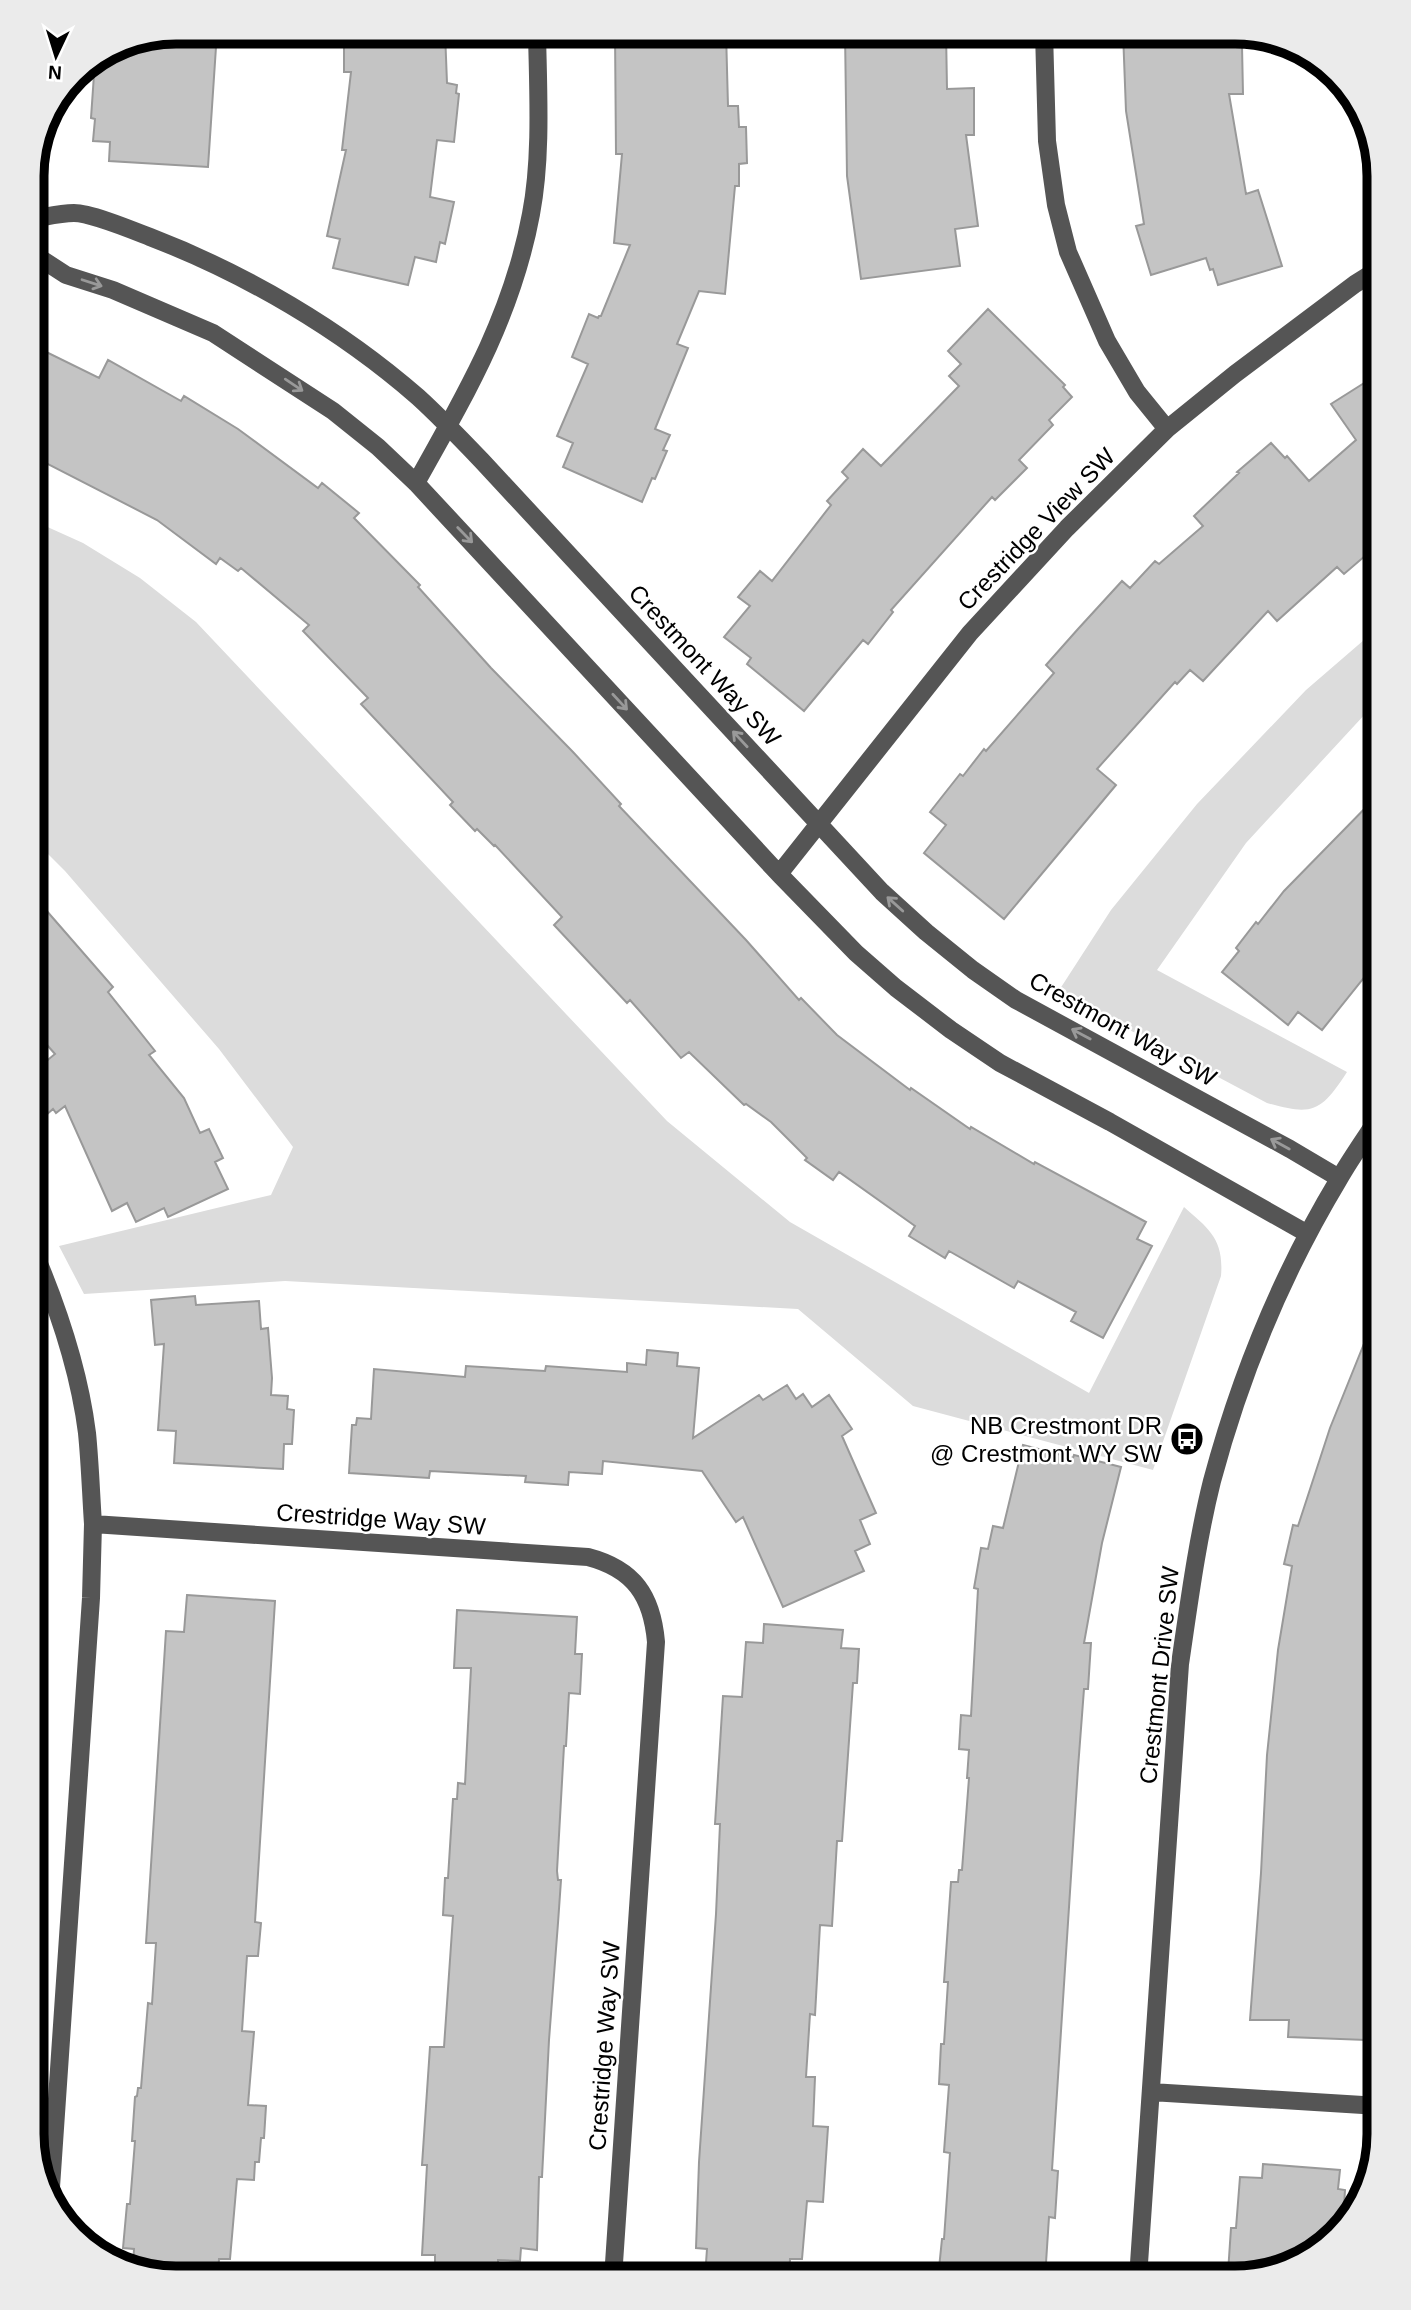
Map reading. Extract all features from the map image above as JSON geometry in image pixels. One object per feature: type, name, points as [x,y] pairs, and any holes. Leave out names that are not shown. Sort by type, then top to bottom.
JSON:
[{"type":"street","points":[[416,483],[481,366],[501,321],[517,272],[532,212],[538,109],[537,44]]},
{"type":"street","points":[[1044,44],[1047,141],[1056,205],[1068,253],[1107,341],[1136,392],[1167,429]]},
{"type":"street","name":"Crestmont Way SW","points":[[44,217],[75,212],[153,238],[239,277],[289,304],[366,355],[417,397],[482,461],[882,892],[926,932],[1016,1000],[1339,1178]]},
{"type":"street","points":[[44,261],[66,275],[113,290],[212,333],[333,411],[378,447],[416,483],[779,874],[856,953],[951,1030],[1000,1063],[1308,1234]]},
{"type":"street","name":"Crestridge View SW","points":[[779,874],[970,633],[1068,528],[1167,429],[1236,374],[1367,278]]},
{"type":"street","name":"Crestmont Drive SW","points":[[1139,2266],[1180,1664],[1191,1583],[1212,1482],[1260,1337],[1308,1234],[1339,1178],[1367,1136]]},
{"type":"street","points":[[44,1275],[78,1384],[87,1432],[93,1524],[91,1598],[52,2178]]},
{"type":"street","name":"Crestridge Way SW","points":[[93,1524],[588,1557],[602,1561],[634,1580],[654,1616],[656,1642],[614,2266]]},
{"type":"street","points":[[1151,2092],[1367,2105]]},
{"type":"shaded area","points":[[44,525],[83,543],[140,578],[196,622],[667,1121],[790,1222],[1089,1393],[1184,1207],[1213,1236],[1220,1253],[1221,1276],[1153,1470],[913,1406],[798,1309],[285,1281],[84,1294],[59,1246],[271,1195],[293,1147],[219,1049],[44,850]]},
{"type":"shaded area","points":[[1367,637],[1367,712],[1246,843],[1157,970],[1347,1072],[1322,1103],[1306,1109],[1295,1109],[1267,1103],[1058,992],[1111,910],[1197,804],[1306,690]]},
{"type":"building","points":[[216,44],[208,167],[109,161],[110,142],[93,141],[95,119],[91,118],[94,73],[110,61],[142,48],[159,45]]},
{"type":"building","points":[[344,44],[445,44],[447,83],[457,85],[456,93],[459,94],[454,142],[437,140],[430,197],[454,202],[445,244],[440,242],[436,262],[415,257],[408,285],[333,268],[340,239],[327,236],[346,150],[342,150],[351,72],[344,72]]},
{"type":"building","points":[[615,44],[726,44],[728,106],[738,106],[739,127],[746,127],[747,163],[739,164],[739,186],[735,186],[725,294],[699,291],[677,344],[688,348],[655,429],[670,435],[663,450],[667,451],[642,502],[563,467],[573,443],[557,436],[588,364],[572,357],[589,314],[598,318],[601,316],[630,245],[614,243],[622,154],[616,154]]},
{"type":"building","points":[[845,44],[946,44],[947,89],[974,88],[974,135],[966,135],[978,226],[955,229],[960,266],[861,279],[847,176]]},
{"type":"building","points":[[1123,44],[1242,46],[1243,94],[1229,94],[1246,194],[1258,190],[1282,266],[1218,285],[1206,258],[1151,275],[1136,226],[1144,224],[1126,111]]},
{"type":"building","points":[[988,309],[1065,385],[1063,387],[1072,397],[1049,420],[1053,425],[1019,460],[1027,468],[995,500],[992,497],[891,610],[893,612],[868,644],[863,640],[804,711],[747,664],[751,658],[724,637],[750,606],[738,597],[760,571],[772,581],[831,505],[827,501],[848,478],[842,472],[863,449],[881,466],[959,386],[949,376],[961,364],[948,351]]},
{"type":"building","points":[[44,351],[99,378],[108,360],[181,401],[184,396],[238,429],[318,488],[322,483],[359,513],[354,518],[420,585],[418,587],[491,668],[573,752],[621,804],[619,806],[799,1000],[801,998],[837,1035],[910,1090],[911,1088],[970,1129],[971,1127],[1034,1164],[1035,1162],[1146,1222],[1137,1239],[1152,1246],[1103,1338],[1071,1321],[1076,1312],[1018,1281],[1014,1288],[949,1251],[945,1258],[909,1236],[915,1226],[839,1172],[833,1180],[805,1160],[807,1158],[771,1122],[744,1105],[689,1052],[681,1058],[630,1000],[627,1003],[554,925],[562,917],[495,845],[477,829],[475,831],[450,805],[453,802],[361,704],[368,698],[303,631],[309,625],[241,568],[238,571],[220,558],[216,564],[157,520],[44,462]]},
{"type":"building","points":[[1367,381],[1367,554],[1344,574],[1337,567],[1277,621],[1268,611],[1203,681],[1190,670],[1177,684],[1175,682],[1097,769],[1116,785],[1004,919],[924,853],[946,825],[930,812],[960,774],[963,776],[984,749],[986,751],[1054,673],[1046,665],[1122,581],[1130,588],[1155,561],[1159,564],[1203,526],[1194,516],[1239,473],[1237,472],[1271,443],[1285,458],[1287,456],[1309,481],[1356,440],[1331,404]]},
{"type":"building","points":[[1367,806],[1367,974],[1322,1030],[1298,1012],[1288,1025],[1222,972],[1239,951],[1236,948],[1284,891]]},
{"type":"building","points":[[44,908],[113,987],[108,992],[155,1051],[149,1055],[184,1098],[200,1133],[209,1129],[223,1158],[215,1162],[228,1189],[168,1217],[164,1208],[136,1222],[127,1203],[112,1211],[65,1106],[56,1113],[53,1109],[44,1117],[44,1063],[55,1054],[44,1042]]},
{"type":"building","points":[[195,1296],[196,1305],[259,1301],[261,1329],[268,1328],[271,1395],[288,1396],[287,1409],[294,1410],[292,1444],[284,1444],[283,1469],[174,1463],[176,1431],[158,1430],[164,1344],[155,1345],[151,1300]]},
{"type":"building","points":[[1367,1336],[1366,2040],[1288,2037],[1289,2020],[1250,2020],[1267,1755],[1278,1650],[1292,1566],[1284,1564],[1293,1525],[1298,1526],[1330,1428]]},
{"type":"building","points":[[647,1350],[678,1353],[677,1366],[699,1368],[693,1438],[759,1395],[763,1400],[787,1385],[796,1399],[803,1394],[812,1407],[829,1395],[852,1429],[842,1436],[876,1513],[860,1520],[870,1544],[855,1551],[864,1571],[783,1607],[743,1517],[736,1522],[702,1471],[603,1461],[602,1474],[569,1472],[568,1485],[525,1482],[526,1476],[430,1471],[429,1478],[349,1473],[352,1425],[356,1425],[357,1418],[371,1419],[374,1369],[465,1377],[466,1366],[545,1371],[546,1366],[627,1372],[627,1363],[646,1365]]},
{"type":"building","points":[[1023,1445],[1121,1467],[1102,1543],[1084,1643],[1091,1643],[1088,1689],[1084,1689],[1078,1768],[1052,2170],[1058,2171],[1055,2218],[1049,2217],[1046,2266],[939,2266],[944,2239],[950,2153],[944,2152],[949,2085],[939,2084],[948,1982],[944,1982],[951,1882],[958,1882],[959,1870],[962,1870],[969,1778],[969,1750],[959,1749],[961,1715],[971,1716],[978,1589],[974,1588],[981,1548],[988,1549],[993,1526],[1003,1528]]},
{"type":"building","points":[[187,1595],[275,1601],[255,1922],[261,1923],[258,1956],[247,1956],[242,2031],[254,2032],[248,2105],[266,2106],[264,2138],[261,2138],[259,2162],[255,2162],[254,2180],[237,2179],[230,2259],[219,2259],[219,2266],[150,2264],[133,2259],[134,2249],[123,2248],[127,2204],[130,2204],[135,2097],[138,2088],[141,2088],[148,2003],[152,2004],[156,1943],[146,1943],[166,1631],[184,1632]]},
{"type":"building","points":[[457,1610],[577,1617],[575,1654],[582,1654],[580,1694],[569,1693],[564,1746],[557,1871],[558,1880],[561,1880],[542,2177],[539,2177],[537,2250],[521,2248],[520,2261],[498,2260],[498,2266],[435,2266],[435,2255],[422,2255],[427,2165],[422,2165],[430,2047],[444,2047],[453,1916],[443,1915],[445,1878],[448,1878],[453,1799],[457,1799],[458,1783],[465,1784],[471,1668],[454,1668]]},
{"type":"building","points":[[764,1624],[843,1630],[841,1648],[859,1649],[857,1683],[853,1683],[842,1841],[837,1841],[832,1926],[820,1925],[815,2015],[810,2014],[806,2077],[815,2077],[813,2126],[828,2127],[823,2202],[807,2201],[802,2259],[790,2259],[790,2266],[706,2266],[707,2249],[696,2248],[699,2162],[716,1914],[720,1824],[715,1824],[723,1696],[742,1697],[746,1642],[763,1643]]},
{"type":"building","points":[[1263,2164],[1340,2170],[1338,2189],[1345,2190],[1344,2209],[1315,2239],[1293,2253],[1261,2264],[1228,2266],[1231,2228],[1236,2228],[1240,2177],[1262,2178]]},
{"type":"place","name":"NB Crestmont DR @ Crestmont WY SW","points":[[1187,1439]]}]
